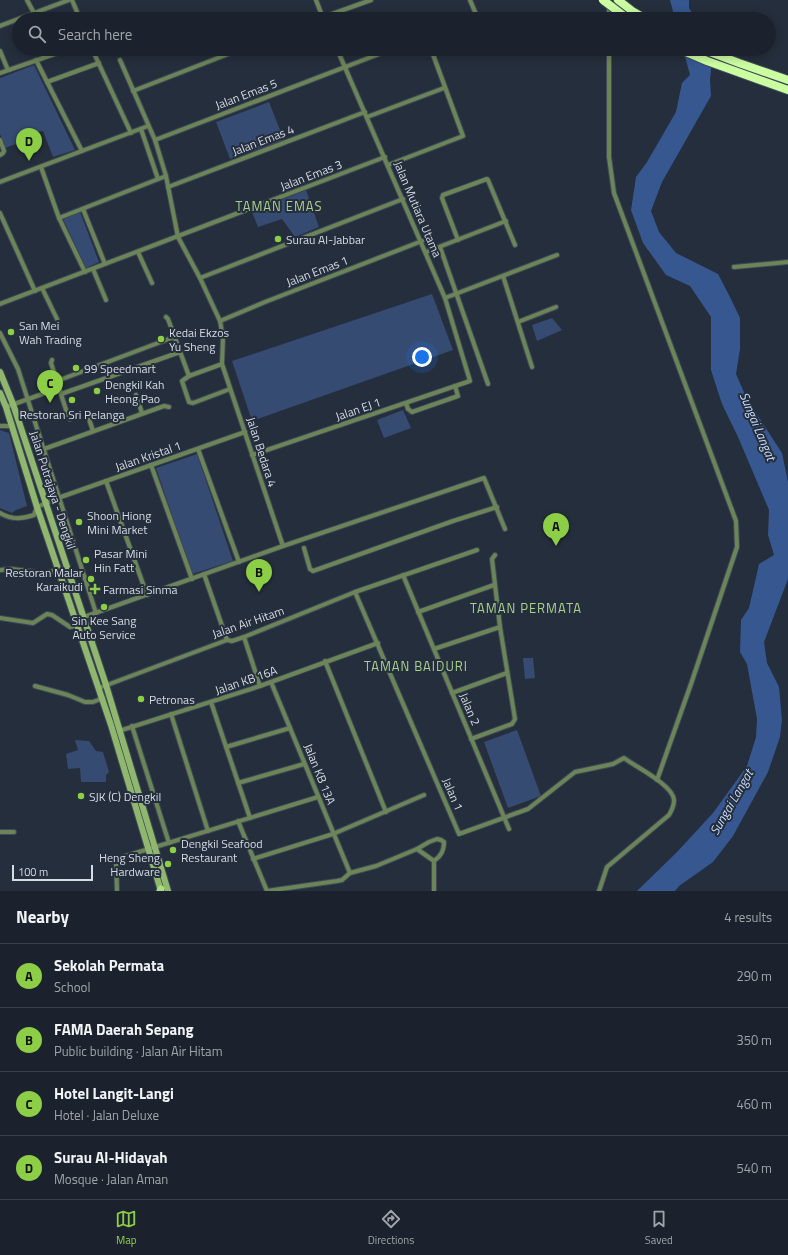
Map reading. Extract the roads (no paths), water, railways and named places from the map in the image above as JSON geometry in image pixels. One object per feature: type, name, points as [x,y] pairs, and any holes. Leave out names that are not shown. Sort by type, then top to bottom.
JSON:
[{"type":"highway","points":[[603,0],[619,12]]},
{"type":"highway","points":[[618,0],[634,12]]},
{"type":"highway","points":[[695,56],[788,90]]},
{"type":"highway","points":[[721,56],[788,80]]},
{"type":"main road","name":"Jalan Putrajaya - Dengkil","points":[[0,372],[13,404],[106,685],[152,848]]},
{"type":"main road","name":"Jalan Putrajaya - Dengkil","points":[[0,393],[6,407],[37,507],[152,848]]},
{"type":"main road","points":[[152,848],[160,890]]},
{"type":"main road","points":[[152,848],[168,891]]},
{"type":"street","points":[[27,0],[33,12]]},
{"type":"street","points":[[37,12],[71,0],[77,12]]},
{"type":"street","points":[[316,0],[321,12]]},
{"type":"street","points":[[340,12],[371,0]]},
{"type":"street","points":[[470,0],[475,12]]},
{"type":"street","points":[[609,0],[609,12]]},
{"type":"street","points":[[0,26],[12,21]]},
{"type":"street","points":[[0,51],[8,70]]},
{"type":"street","points":[[0,73],[48,56]]},
{"type":"street","points":[[96,56],[131,133]]},
{"type":"street","points":[[133,91],[223,56]]},
{"type":"street","name":"Jalan Mutiara Utama","points":[[340,56],[446,298],[470,381]]},
{"type":"street","name":"Jalan Emas 5","points":[[154,140],[374,56]]},
{"type":"street","points":[[388,165],[463,136],[433,56]]},
{"type":"street","points":[[599,891],[607,867],[668,815],[673,808],[674,799],[668,789],[657,780],[737,547],[738,532],[736,521],[614,193],[610,157],[609,56]]},
{"type":"street","points":[[36,60],[82,151]]},
{"type":"street","name":"Jalan Bedara 4","points":[[120,60],[154,140],[166,176],[178,237],[200,278],[220,322],[223,337],[222,364],[283,546]]},
{"type":"street","points":[[47,82],[99,63]]},
{"type":"street","points":[[367,117],[444,88]]},
{"type":"street","name":"Jalan Emas 4","points":[[168,187],[365,112]]},
{"type":"street","points":[[0,182],[148,126]]},
{"type":"street","points":[[141,129],[158,179]]},
{"type":"street","points":[[0,140],[4,151],[3,154],[0,155]]},
{"type":"street","name":"Jalan Emas 3","points":[[178,237],[385,157]]},
{"type":"street","points":[[41,167],[59,218],[86,272]]},
{"type":"street","points":[[59,218],[166,176]]},
{"type":"street","points":[[458,240],[442,198],[443,195],[484,179],[488,180],[515,245]]},
{"type":"street","points":[[200,278],[403,199]]},
{"type":"street","points":[[83,209],[105,264]]},
{"type":"street","points":[[0,213],[35,291]]},
{"type":"street","points":[[426,252],[506,221]]},
{"type":"street","points":[[0,304],[178,237]]},
{"type":"street","name":"Jalan Emas 1","points":[[220,322],[265,302],[422,241]]},
{"type":"street","points":[[440,247],[488,384]]},
{"type":"street","points":[[138,252],[152,283]]},
{"type":"street","points":[[446,298],[557,255]]},
{"type":"street","points":[[734,267],[788,262]]},
{"type":"street","points":[[93,269],[106,300]]},
{"type":"street","points":[[503,276],[532,367]]},
{"type":"street","points":[[42,288],[57,319]]},
{"type":"street","points":[[518,322],[556,307]]},
{"type":"street","points":[[166,317],[189,376]]},
{"type":"street","points":[[0,333],[2,343],[18,369],[96,613]]},
{"type":"street","points":[[57,381],[174,337]]},
{"type":"street","points":[[61,394],[180,352]]},
{"type":"street","points":[[52,360],[51,363],[70,419]]},
{"type":"street","points":[[222,364],[189,376],[182,381],[189,402],[192,404],[230,389]]},
{"type":"street","name":"Jalan EJ 1","points":[[252,455],[470,381]]},
{"type":"street","points":[[406,403],[408,409],[412,412],[418,410],[458,396],[455,386]]},
{"type":"street","points":[[6,407],[59,388]]},
{"type":"street","points":[[136,395],[142,413]]},
{"type":"street","points":[[44,449],[142,413],[164,406],[169,407]]},
{"type":"street","points":[[86,413],[93,431]]},
{"type":"street","points":[[1,424],[12,426]]},
{"type":"street","name":"Jalan Kristal 1","points":[[0,513],[10,518],[19,519],[34,515],[37,507],[58,498],[245,432]]},
{"type":"street","points":[[198,449],[239,562]]},
{"type":"street","points":[[151,465],[192,579]]},
{"type":"street","points":[[84,617],[283,546],[484,478],[505,529]]},
{"type":"street","points":[[106,481],[147,595]]},
{"type":"street","points":[[304,548],[310,569],[313,571],[453,521],[497,507]]},
{"type":"street","name":"Jalan Air Hitam","points":[[99,688],[227,640],[232,641],[244,637],[355,592],[477,550]]},
{"type":"street","points":[[472,739],[512,724],[514,719],[494,585],[492,559],[495,555]]},
{"type":"street","points":[[0,570],[11,569],[45,573],[59,570]]},
{"type":"street","points":[[204,574],[227,640]]},
{"type":"street","name":"Jalan 2","points":[[403,575],[509,829]]},
{"type":"street","points":[[418,612],[494,585]]},
{"type":"street","name":"Jalan 1","points":[[355,592],[459,834],[528,809],[575,772],[613,764],[624,758],[657,780]]},
{"type":"street","points":[[0,618],[33,624],[47,614],[70,627],[77,625]]},
{"type":"street","points":[[434,649],[500,627]]},
{"type":"street","points":[[244,637],[260,686]]},
{"type":"street","name":"Jalan KB 16A","points":[[119,731],[260,686],[325,661],[378,643]]},
{"type":"street","points":[[325,661],[386,812]]},
{"type":"street","points":[[452,693],[508,673]]},
{"type":"street","name":"Jalan KB 13A","points":[[271,682],[350,873]]},
{"type":"street","points":[[35,686],[68,694],[85,702],[93,702],[102,698]]},
{"type":"street","points":[[212,702],[250,818]]},
{"type":"street","points":[[172,714],[208,831]]},
{"type":"street","points":[[132,726],[169,843]]},
{"type":"street","points":[[226,747],[290,728]]},
{"type":"street","points":[[238,783],[304,764]]},
{"type":"street","points":[[253,859],[333,834],[424,795]]},
{"type":"street","points":[[116,891],[116,860],[318,797]]},
{"type":"street","points":[[238,822],[267,891],[337,881],[346,877],[350,873],[376,866],[417,849],[429,842],[441,840],[444,842],[444,846],[439,858],[434,861]]},
{"type":"street","points":[[0,832],[14,832]]},
{"type":"street","points":[[417,849],[434,861]]},
{"type":"street","points":[[434,861],[434,891]]},
{"type":"water","points":[[670,0],[689,0],[689,8],[692,12],[673,12]]},
{"type":"water","name":"Sungai Langat","points":[[685,56],[712,56],[710,80],[711,96],[662,182],[651,211],[659,232],[676,253],[718,274],[740,318],[740,349],[736,374],[747,399],[782,453],[788,482],[788,579],[764,642],[767,663],[779,687],[782,720],[780,737],[768,772],[733,836],[713,862],[679,886],[675,891],[637,891],[677,852],[713,813],[747,766],[756,737],[757,719],[747,664],[740,652],[741,620],[749,608],[759,564],[774,555],[768,535],[769,510],[738,437],[722,404],[711,370],[711,317],[690,286],[666,275],[643,243],[631,210],[636,177],[647,162],[676,112],[682,83],[690,75]]},
{"type":"place","name":"Surau Al-Hidayah","points":[[29,161]]},
{"type":"place","name":"Surau Al-Jabbar","points":[[278,239]]},
{"type":"place","name":"San Mei Wah Trading","points":[[11,332]]},
{"type":"place","name":"Kedai Ekzos Yu Sheng","points":[[161,339]]},
{"type":"place","name":"99 Speedmart","points":[[76,368]]},
{"type":"place","name":"Dengkil Kah Heong Pao","points":[[97,391]]},
{"type":"place","name":"Restoran Sri Pelanga","points":[[72,400]]},
{"type":"place","name":"Hotel Langit-Langi","points":[[50,403]]},
{"type":"place","name":"Shoon Hiong Mini Market","points":[[79,522]]},
{"type":"place","name":"Sekolah Permata","points":[[556,546]]},
{"type":"place","name":"Pasar Mini Hin Fatt","points":[[86,560]]},
{"type":"place","name":"Restoran Malar Karaikudi","points":[[91,579]]},
{"type":"place","name":"Farmasi Sinma","points":[[95,589]]},
{"type":"place","name":"FAMA Daerah Sepang","points":[[259,592]]},
{"type":"place","name":"Sin Kee Sang Auto Service","points":[[104,607]]},
{"type":"place","name":"Petronas","points":[[141,699]]},
{"type":"place","name":"SJK (C) Dengkil","points":[[81,796]]},
{"type":"place","name":"Dengkil Seafood Restaurant","points":[[173,850]]},
{"type":"place","name":"Heng Sheng Hardware","points":[[168,864]]},
{"type":"district","name":"TAMAN EMAS","points":[[279,206]]},
{"type":"district","name":"TAMAN PERMATA","points":[[526,608]]},
{"type":"district","name":"TAMAN BAIDURI","points":[[416,666]]}]
